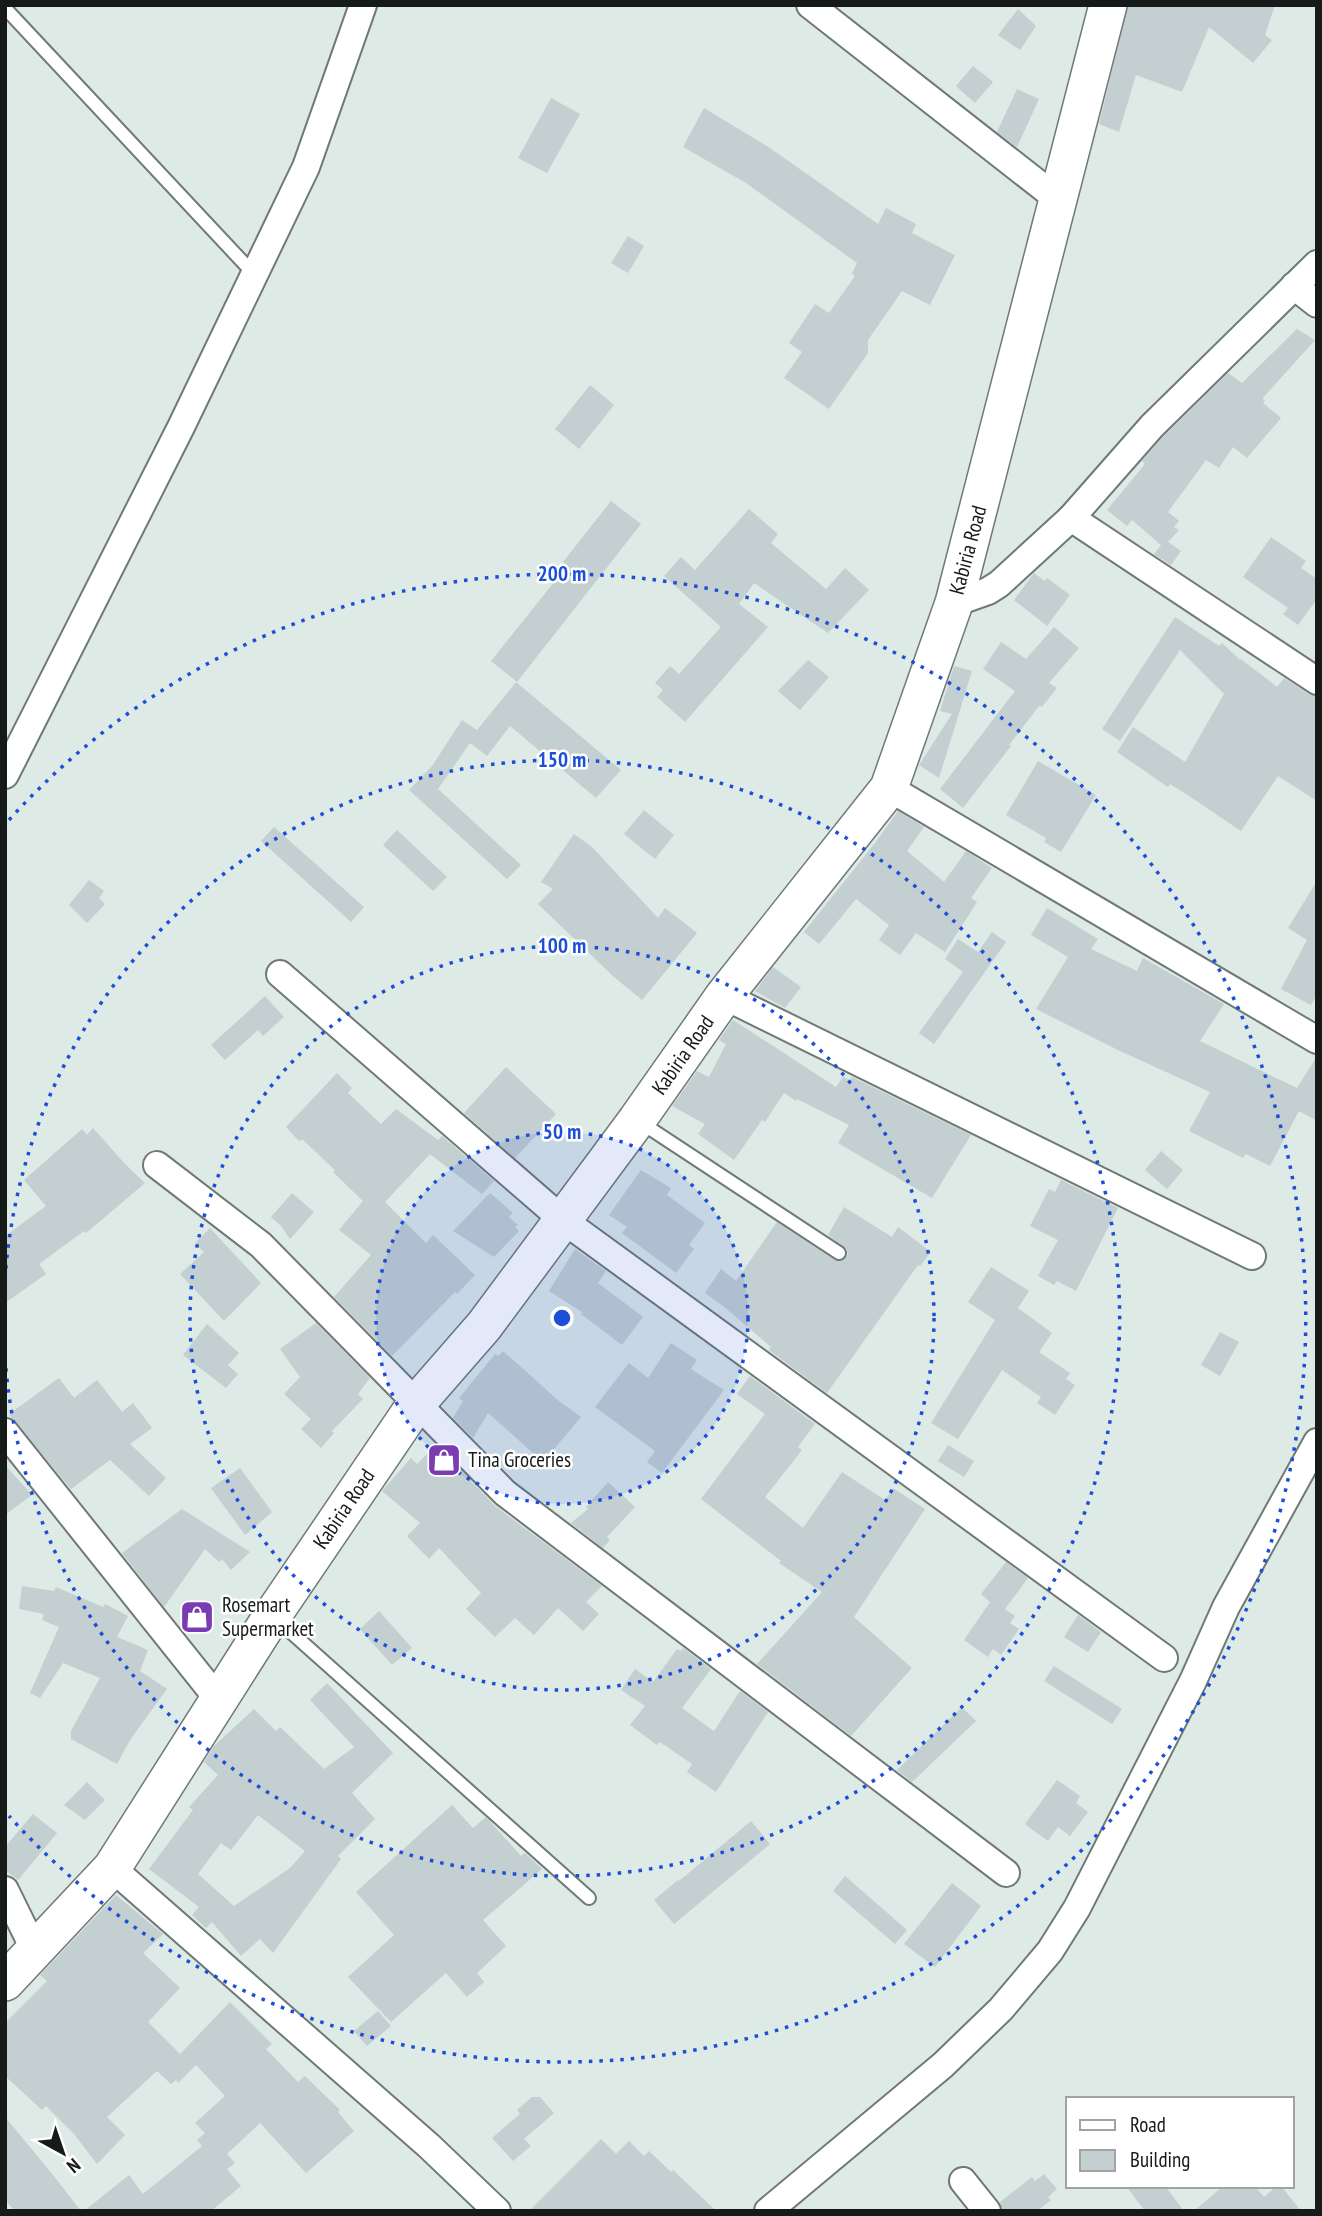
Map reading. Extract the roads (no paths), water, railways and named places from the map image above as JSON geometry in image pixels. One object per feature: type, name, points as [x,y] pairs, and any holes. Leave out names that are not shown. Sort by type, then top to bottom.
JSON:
[{"type":"main road","name":"Kabiria Road","points":[[5,1982],[112,1868],[272,1616],[416,1404],[484,1326],[637,1120],[724,996],[889,788],[954,603],[1108,5]]},
{"type":"street","points":[[5,775],[181,427],[306,167],[363,5]]},
{"type":"street","points":[[810,5],[1059,200]]},
{"type":"street","points":[[954,603],[988,591],[999,584],[1071,518],[1152,426],[1317,264]]},
{"type":"street","points":[[1294,286],[1317,304]]},
{"type":"street","points":[[1071,518],[1317,681]]},
{"type":"street","points":[[889,788],[1317,1040]]},
{"type":"street","points":[[280,974],[563,1220],[1164,1658]]},
{"type":"street","points":[[724,996],[1252,1256]]},
{"type":"street","points":[[156,1165],[261,1245],[505,1493],[1006,1873]]},
{"type":"street","points":[[5,1432],[218,1699]]},
{"type":"street","points":[[768,2211],[943,2065],[1001,2009],[1050,1951],[1084,1895],[1193,1681],[1226,1607],[1317,1442]]},
{"type":"street","points":[[112,1868],[429,2146],[497,2211]]},
{"type":"street","points":[[5,1890],[35,1951]]},
{"type":"street","points":[[964,2181],[987,2211]]},
{"type":"lane","points":[[5,8],[255,274]]},
{"type":"lane","points":[[637,1120],[839,1253]]},
{"type":"lane","points":[[272,1616],[589,1898]]},
{"type":"place","name":"Tina Groceries","points":[[444,1460]]},
{"type":"place","name":"Rosemart Supermarket","points":[[197,1617]]}]
